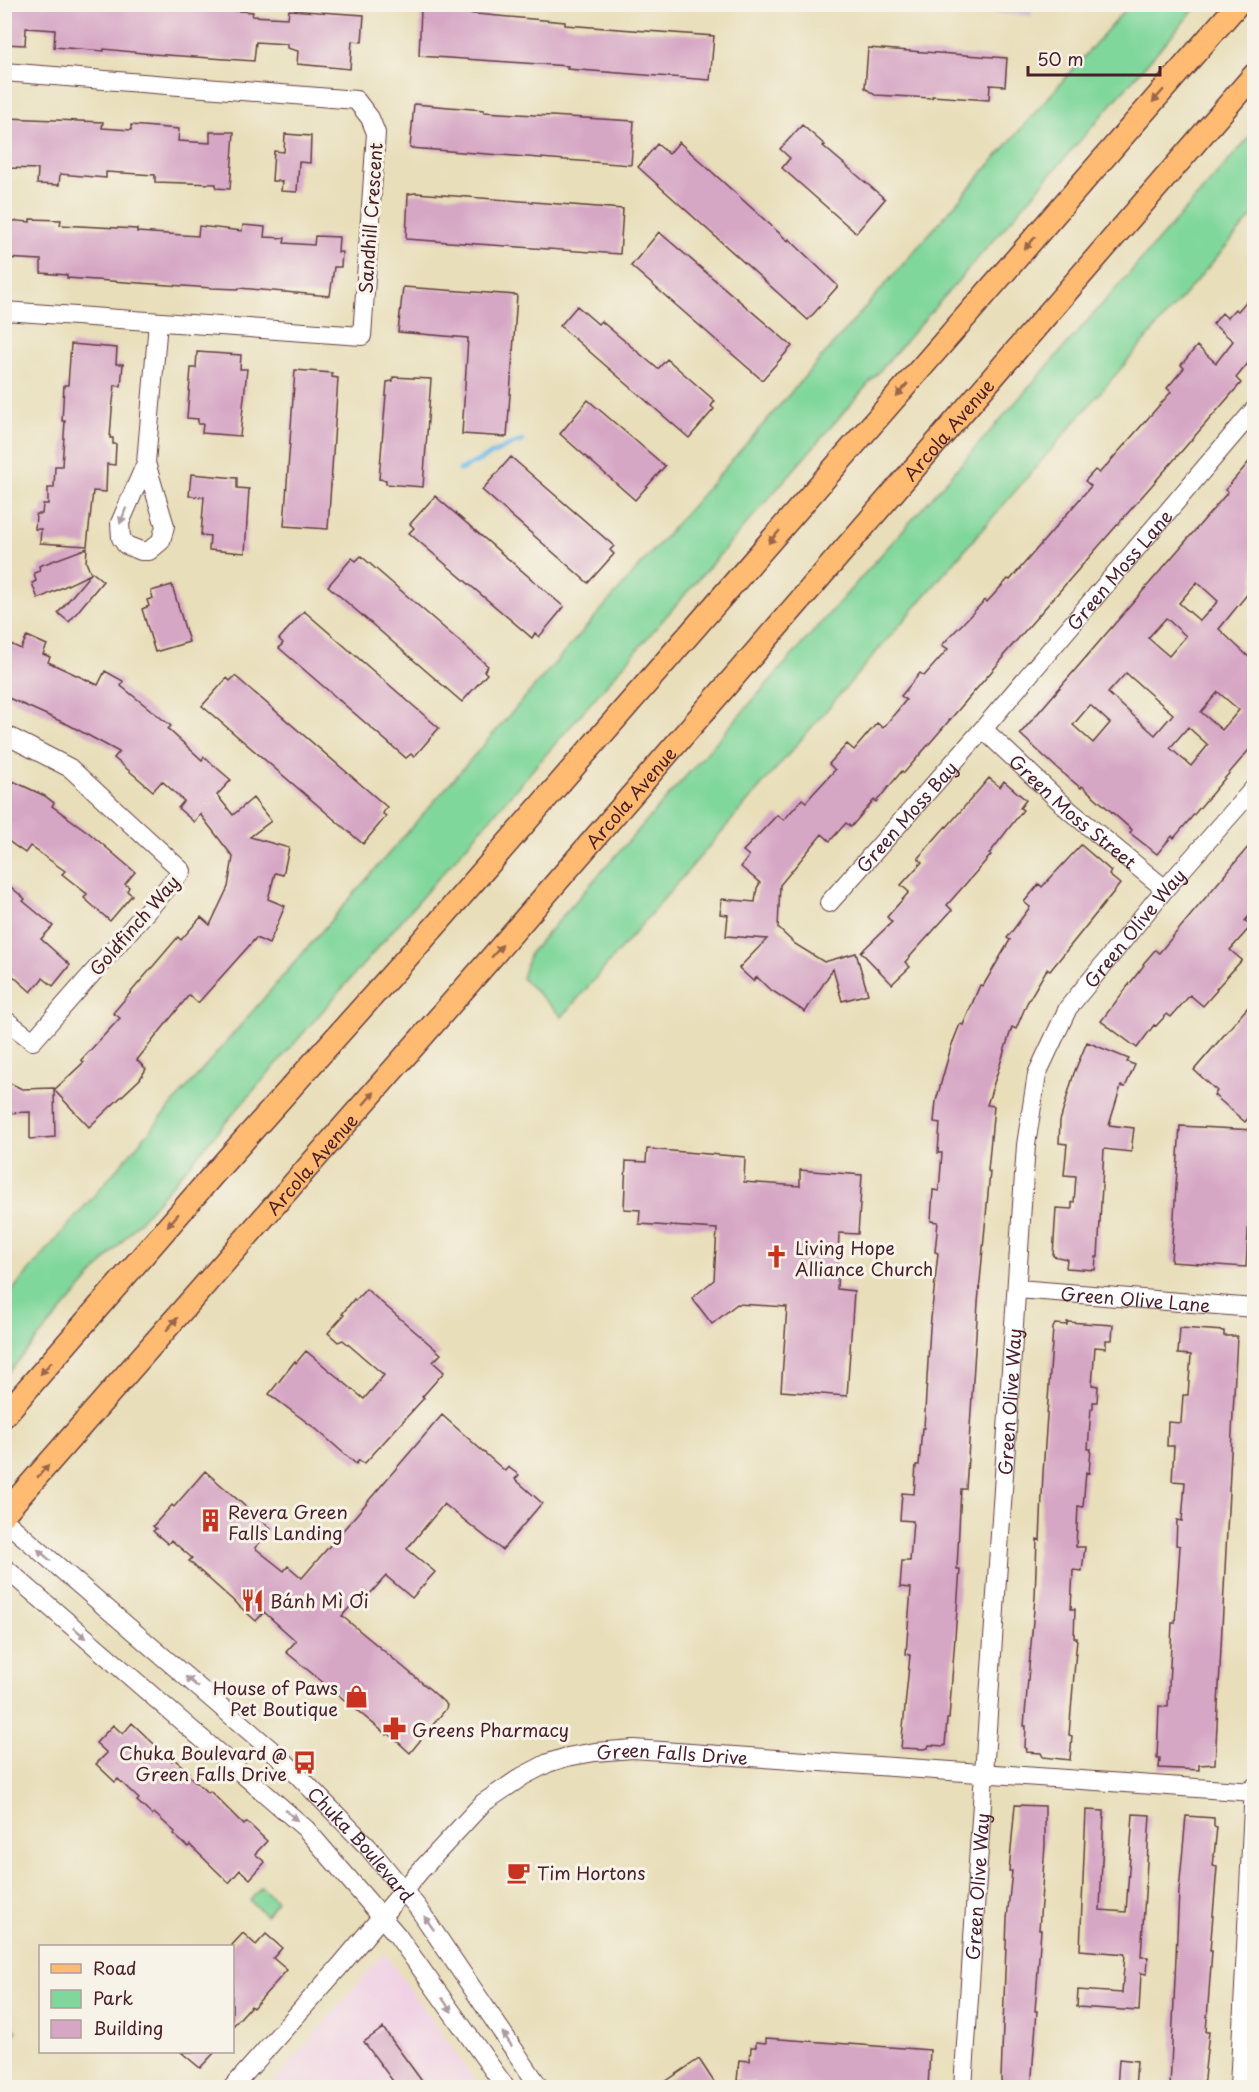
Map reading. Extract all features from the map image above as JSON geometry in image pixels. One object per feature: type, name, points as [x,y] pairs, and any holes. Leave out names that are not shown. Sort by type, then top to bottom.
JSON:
[{"type":"main road","points":[[4,1416],[212,1176],[437,924],[1238,4]]},
{"type":"main road","name":"Arcola Avenue","points":[[4,1515],[477,974],[1254,75]]},
{"type":"street","name":"Sandhill Crescent","points":[[4,72],[356,100],[370,118],[376,134],[362,336],[4,311]]},
{"type":"street","points":[[146,463],[158,322]]},
{"type":"street","name":"Green Moss Lane","points":[[983,729],[1254,410]]},
{"type":"street","name":"Green Moss Street","points":[[983,729],[1070,811],[1165,889]]},
{"type":"street","name":"Green Moss Bay","points":[[829,903],[983,729]]},
{"type":"street","name":"Goldfinch Way","points":[[4,734],[70,768],[182,870],[33,1041],[4,1019]]},
{"type":"street","name":"Green Olive Way","points":[[963,2088],[1026,1145],[1037,1074],[1068,1008],[1165,889],[1254,788]]},
{"type":"street","name":"Green Olive Lane","points":[[1018,1288],[1254,1308]]},
{"type":"street","name":"Chuka Boulevard","points":[[4,1520],[284,1761],[368,1847],[404,1890],[453,1958],[540,2088]]},
{"type":"street","name":"Chuka Boulevard","points":[[4,1567],[306,1828],[382,1916],[506,2088]]},
{"type":"street","name":"Green Falls Drive","points":[[232,2088],[483,1803],[523,1776],[567,1757],[633,1749],[1254,1792]]},
{"type":"street","points":[[1239,2088],[1251,1926],[1254,1787]]},
{"type":"shaded area","points":[[883,5],[1032,5],[1032,16]]},
{"type":"shaded area","points":[[384,1953],[480,2087],[269,2088]]},
{"type":"green space","points":[[1129,5],[1198,5],[5,1376],[5,1299],[370,875]]},
{"type":"green space","points":[[1254,132],[1254,214],[562,1017],[522,978],[530,953]]},
{"type":"green space","points":[[261,1887],[277,1901],[266,1915],[250,1901]]},
{"type":"water","points":[[4,2021],[17,2031],[7,2042],[5,2040]]},
{"type":"building","points":[[8,4],[230,4],[229,10],[253,12],[252,16],[288,18],[289,10],[364,15],[362,42],[352,41],[350,69],[297,64],[298,51],[287,48],[287,44],[256,42],[254,61],[54,47],[55,30],[26,28],[25,45],[4,44],[4,20],[7,20]]},
{"type":"building","points":[[421,9],[565,22],[565,25],[714,36],[710,80],[567,69],[568,66],[419,56]]},
{"type":"building","points":[[868,48],[1007,58],[1005,86],[990,85],[989,100],[875,95],[865,88]]},
{"type":"building","points":[[414,104],[484,110],[484,112],[634,121],[631,165],[410,148]]},
{"type":"building","points":[[7,118],[103,122],[102,128],[131,130],[131,125],[179,129],[178,141],[210,143],[210,132],[234,132],[230,189],[216,188],[216,184],[155,182],[155,175],[106,172],[106,178],[60,174],[59,185],[37,184],[38,169],[8,168],[8,162],[5,162],[4,120]]},
{"type":"building","points":[[802,125],[885,199],[856,233],[782,168],[790,158],[780,149]]},
{"type":"building","points":[[285,134],[311,136],[310,163],[299,162],[297,192],[281,191],[282,181],[272,181],[274,151],[284,152]]},
{"type":"building","points":[[679,142],[788,241],[789,239],[838,286],[808,320],[638,167],[657,144],[669,154]]},
{"type":"building","points":[[408,194],[623,209],[620,254],[406,239]]},
{"type":"building","points":[[30,219],[61,220],[60,225],[137,229],[137,232],[198,236],[199,226],[242,231],[243,225],[265,227],[264,237],[285,238],[284,243],[314,245],[315,236],[339,237],[338,252],[342,252],[341,267],[334,267],[330,296],[67,278],[67,275],[41,273],[41,260],[4,258],[4,220],[30,222]]},
{"type":"building","points":[[659,232],[792,346],[762,380],[631,266]]},
{"type":"building","points":[[403,287],[517,295],[507,437],[462,434],[468,338],[398,332]]},
{"type":"building","points":[[1254,292],[1254,356],[1236,378],[1241,383],[904,773],[902,771],[851,827],[846,823],[830,841],[822,834],[780,885],[778,928],[795,944],[824,962],[856,953],[868,994],[842,1001],[833,969],[805,1012],[768,988],[757,977],[753,981],[739,968],[767,939],[726,936],[728,915],[720,914],[722,899],[755,902],[760,883],[741,867],[749,856],[743,851],[777,815],[784,820],[802,799],[806,802],[835,770],[829,764],[847,744],[854,750],[877,723],[883,728],[906,700],[901,696],[920,673],[924,676],[948,649],[942,645],[985,600],[987,602],[1008,579],[1010,580],[1091,486],[1085,481],[1095,470],[1099,473],[1106,466],[1171,392],[1167,388],[1184,368],[1181,365],[1197,346],[1216,363],[1233,341],[1213,324],[1222,313],[1227,318],[1235,309],[1238,311]]},
{"type":"building","points":[[577,306],[598,324],[601,321],[658,369],[667,359],[715,401],[711,406],[714,409],[689,438],[560,326]]},
{"type":"building","points":[[71,344],[117,348],[116,364],[123,364],[121,386],[115,385],[112,410],[110,438],[113,438],[113,444],[116,444],[115,465],[107,464],[106,492],[93,491],[87,546],[40,543],[41,529],[35,529],[36,514],[42,514],[43,504],[48,504],[48,488],[54,488],[55,466],[62,466],[65,421],[62,421],[64,385],[68,385]]},
{"type":"building","points":[[197,352],[241,355],[240,369],[247,369],[240,436],[202,433],[203,424],[198,424],[198,419],[187,418],[191,368],[196,368]]},
{"type":"building","points":[[295,370],[332,373],[332,377],[338,378],[328,529],[284,526]]},
{"type":"building","points":[[393,377],[431,379],[423,487],[386,484],[386,480],[379,479],[387,382],[393,381]]},
{"type":"building","points":[[588,400],[665,466],[635,500],[560,434]]},
{"type":"building","points":[[1254,456],[1254,586],[1219,629],[1254,662],[1254,744],[1174,838],[1172,836],[1157,854],[1130,833],[1132,830],[1082,786],[1081,788],[1058,769],[1020,734],[1228,492],[1225,490]],"holes":[[[1197,582],[1218,601],[1200,621],[1179,603]],[[1166,618],[1186,636],[1169,656],[1148,638]],[[1126,673],[1173,714],[1155,735],[1108,693]],[[1218,692],[1239,710],[1222,730],[1201,712]],[[1090,705],[1110,723],[1093,743],[1073,725]],[[1188,727],[1208,745],[1191,766],[1170,748]]]},
{"type":"building","points":[[511,457],[614,546],[610,550],[614,554],[588,583],[482,490]]},
{"type":"building","points":[[191,474],[237,478],[237,488],[249,489],[245,553],[209,550],[210,536],[201,535],[204,497],[189,496]]},
{"type":"building","points":[[435,496],[564,607],[539,637],[535,633],[532,638],[409,533],[414,528],[410,524]]},
{"type":"building","points":[[87,548],[86,562],[91,574],[38,599],[32,583],[36,581],[34,573],[40,571],[39,566]]},
{"type":"building","points":[[361,556],[488,666],[484,671],[487,674],[462,702],[328,586],[352,558],[356,561]]},
{"type":"building","points":[[92,572],[103,581],[69,622],[58,613]]},
{"type":"building","points":[[172,585],[189,642],[155,652],[142,609],[149,606],[147,600],[153,598],[151,591]]},
{"type":"building","points":[[304,611],[439,728],[414,757],[411,754],[406,758],[279,648],[283,643],[279,639]]},
{"type":"building","points":[[27,636],[47,645],[43,654],[50,657],[48,662],[98,685],[105,671],[123,681],[121,686],[171,726],[168,729],[202,760],[204,757],[231,780],[217,795],[233,815],[253,798],[271,821],[250,837],[289,848],[283,875],[275,873],[268,899],[285,906],[269,944],[256,938],[198,1003],[189,995],[137,1060],[146,1069],[140,1079],[89,1127],[54,1090],[84,1062],[81,1060],[120,1018],[113,1013],[178,937],[181,940],[201,917],[210,925],[228,887],[233,857],[200,814],[194,822],[178,808],[184,801],[162,781],[153,791],[114,758],[119,752],[69,725],[4,696],[4,641],[21,649]]},
{"type":"building","points":[[235,676],[387,807],[383,814],[386,816],[363,844],[202,706],[227,678],[230,681]]},
{"type":"building","points":[[4,777],[45,796],[54,803],[52,806],[88,832],[135,872],[125,884],[129,887],[127,891],[132,895],[110,921],[84,898],[87,894],[62,874],[65,871],[30,846],[25,853],[4,838]]},
{"type":"building","points":[[989,778],[1000,787],[1004,781],[1026,800],[1020,808],[1023,810],[989,854],[991,855],[947,905],[952,910],[905,962],[910,967],[892,984],[861,952],[892,922],[887,917],[909,892],[901,885],[922,862],[918,858]]},
{"type":"building","points":[[1254,840],[1254,910],[1245,921],[1251,926],[1230,950],[1242,960],[1203,1006],[1190,995],[1171,1017],[1167,1014],[1156,1026],[1154,1025],[1137,1048],[1101,1021],[1143,964],[1155,950],[1159,953]]},
{"type":"building","points":[[1081,845],[1111,871],[1109,875],[1120,884],[1050,971],[1047,969],[1027,1003],[1016,1029],[1012,1027],[987,1105],[994,1106],[988,1171],[990,1172],[978,1303],[966,1489],[961,1489],[957,1569],[960,1569],[949,1719],[947,1719],[945,1746],[929,1745],[924,1749],[901,1748],[910,1655],[906,1654],[911,1588],[900,1587],[902,1561],[910,1561],[913,1521],[900,1520],[902,1493],[914,1494],[916,1465],[919,1465],[922,1428],[924,1428],[930,1328],[938,1253],[935,1252],[938,1222],[931,1221],[933,1190],[939,1191],[942,1153],[938,1153],[940,1123],[934,1122],[936,1101],[960,1024],[963,1025],[980,985],[983,986],[1010,940],[1007,938],[1030,907],[1024,902],[1039,884],[1042,887]]},
{"type":"building","points":[[4,881],[25,899],[23,901],[53,926],[41,939],[70,965],[53,986],[43,978],[31,992],[4,968]]},
{"type":"building","points":[[1254,1000],[1254,1111],[1245,1122],[1214,1095],[1217,1091],[1194,1070]]},
{"type":"building","points":[[1087,1042],[1129,1059],[1127,1062],[1135,1065],[1125,1087],[1121,1086],[1109,1125],[1134,1128],[1131,1152],[1104,1149],[1098,1257],[1096,1257],[1095,1270],[1066,1268],[1067,1259],[1053,1256],[1056,1208],[1072,1209],[1076,1176],[1064,1175],[1067,1144],[1059,1143],[1060,1121],[1074,1073]]},
{"type":"building","points":[[4,1080],[22,1089],[54,1088],[55,1137],[30,1139],[30,1112],[4,1113]]},
{"type":"building","points":[[1180,1126],[1254,1130],[1246,1267],[1171,1262]]},
{"type":"building","name":"Living Hope Alliance Church","points":[[647,1149],[745,1157],[744,1182],[800,1186],[800,1170],[862,1175],[858,1234],[839,1233],[837,1289],[854,1291],[847,1396],[781,1391],[787,1307],[737,1304],[712,1324],[692,1298],[714,1280],[717,1229],[639,1224],[640,1210],[624,1209],[626,1161],[646,1162]]},
{"type":"building","points":[[366,1289],[441,1354],[433,1362],[444,1372],[422,1397],[424,1398],[364,1464],[359,1460],[356,1464],[316,1429],[269,1394],[295,1361],[296,1363],[306,1351],[364,1399],[384,1375],[343,1340],[338,1342],[328,1333],[354,1299],[355,1301]]},
{"type":"building","points":[[1067,1322],[1113,1325],[1112,1340],[1106,1340],[1106,1348],[1095,1347],[1092,1385],[1098,1386],[1097,1402],[1093,1402],[1093,1409],[1091,1409],[1088,1449],[1091,1449],[1089,1473],[1086,1472],[1083,1507],[1078,1506],[1076,1547],[1085,1547],[1082,1571],[1073,1570],[1071,1609],[1075,1609],[1074,1638],[1077,1638],[1069,1735],[1072,1736],[1070,1760],[1043,1757],[1041,1753],[1026,1752],[1026,1726],[1024,1726],[1035,1597],[1037,1539],[1040,1540],[1053,1328],[1055,1324],[1067,1325]]},
{"type":"building","points":[[1180,1328],[1224,1331],[1224,1336],[1237,1336],[1215,1764],[1199,1765],[1199,1770],[1159,1768],[1160,1758],[1157,1758],[1159,1706],[1168,1707],[1172,1623],[1175,1623],[1180,1546],[1176,1545],[1177,1520],[1182,1521],[1185,1482],[1172,1481],[1174,1446],[1167,1446],[1168,1422],[1181,1423],[1183,1395],[1188,1395],[1191,1355],[1178,1354]]},
{"type":"building","name":"Revera Green Falls Landing","points":[[442,1415],[505,1471],[508,1467],[519,1475],[515,1479],[542,1503],[502,1550],[444,1504],[407,1549],[435,1572],[412,1598],[386,1576],[369,1595],[364,1591],[342,1616],[447,1705],[410,1753],[286,1652],[296,1641],[264,1612],[256,1621],[189,1561],[192,1558],[171,1540],[168,1544],[153,1531],[156,1529],[153,1526],[172,1505],[174,1507],[205,1471],[271,1529],[255,1548],[284,1571],[288,1566],[302,1578]]},
{"type":"building","points":[[132,1723],[172,1761],[174,1759],[189,1772],[187,1774],[208,1793],[210,1791],[244,1825],[247,1822],[267,1841],[255,1854],[265,1862],[250,1879],[240,1870],[229,1883],[190,1845],[188,1847],[154,1813],[152,1815],[137,1801],[139,1799],[118,1779],[115,1782],[96,1764],[107,1753],[96,1743],[113,1725],[123,1734]]},
{"type":"building","points":[[1015,1805],[1045,1806],[1045,1845],[1039,1930],[1041,1930],[1035,2011],[1037,2011],[1031,2088],[1002,2086],[1001,2079],[1007,1919],[1012,1871],[1009,1871]]},
{"type":"building","points":[[1086,1810],[1104,1811],[1100,1910],[1126,1912],[1133,1814],[1150,1815],[1141,1957],[1148,1957],[1147,1974],[1141,1973],[1139,2011],[1077,2007],[1078,1990],[1122,1993],[1125,1954],[1080,1950]]},
{"type":"building","points":[[1186,1816],[1214,1818],[1214,1826],[1217,1827],[1213,1866],[1217,1867],[1206,2032],[1209,2032],[1203,2088],[1170,2088],[1179,1891]]},
{"type":"building","points":[[243,1933],[256,1945],[266,1934],[282,1948],[273,1958],[287,1970],[253,2008],[251,2006],[234,2025],[234,1945],[232,1945]]},
{"type":"building","points":[[383,2028],[427,2088],[398,2088],[364,2042]]},
{"type":"building","points":[[766,2038],[930,2050],[928,2088],[754,2088],[755,2082],[737,2081],[739,2060],[750,2061],[751,2047],[756,2047],[756,2042],[766,2043]]},
{"type":"building","points":[[182,2053],[214,2053],[200,2068]]},
{"type":"building","points":[[699,2059],[718,2088],[656,2088]]},
{"type":"building","points":[[1119,2059],[1137,2061],[1135,2088],[1117,2088]]},
{"type":"waterway","points":[[460,470],[522,441]]},
{"type":"place","name":"Living Hope Alliance Church","points":[[777,1257]]},
{"type":"place","name":"Revera Green Falls Landing","points":[[210,1521]]},
{"type":"place","name":"Bánh Mì Ơi","points":[[252,1600]]},
{"type":"place","name":"House of Paws Pet Boutique","points":[[356,1697]]},
{"type":"place","name":"Greens Pharmacy","points":[[394,1729]]},
{"type":"place","name":"Chuka Boulevard @ Green Falls Drive","points":[[305,1762]]},
{"type":"place","name":"Tim Hortons","points":[[519,1872]]}]
